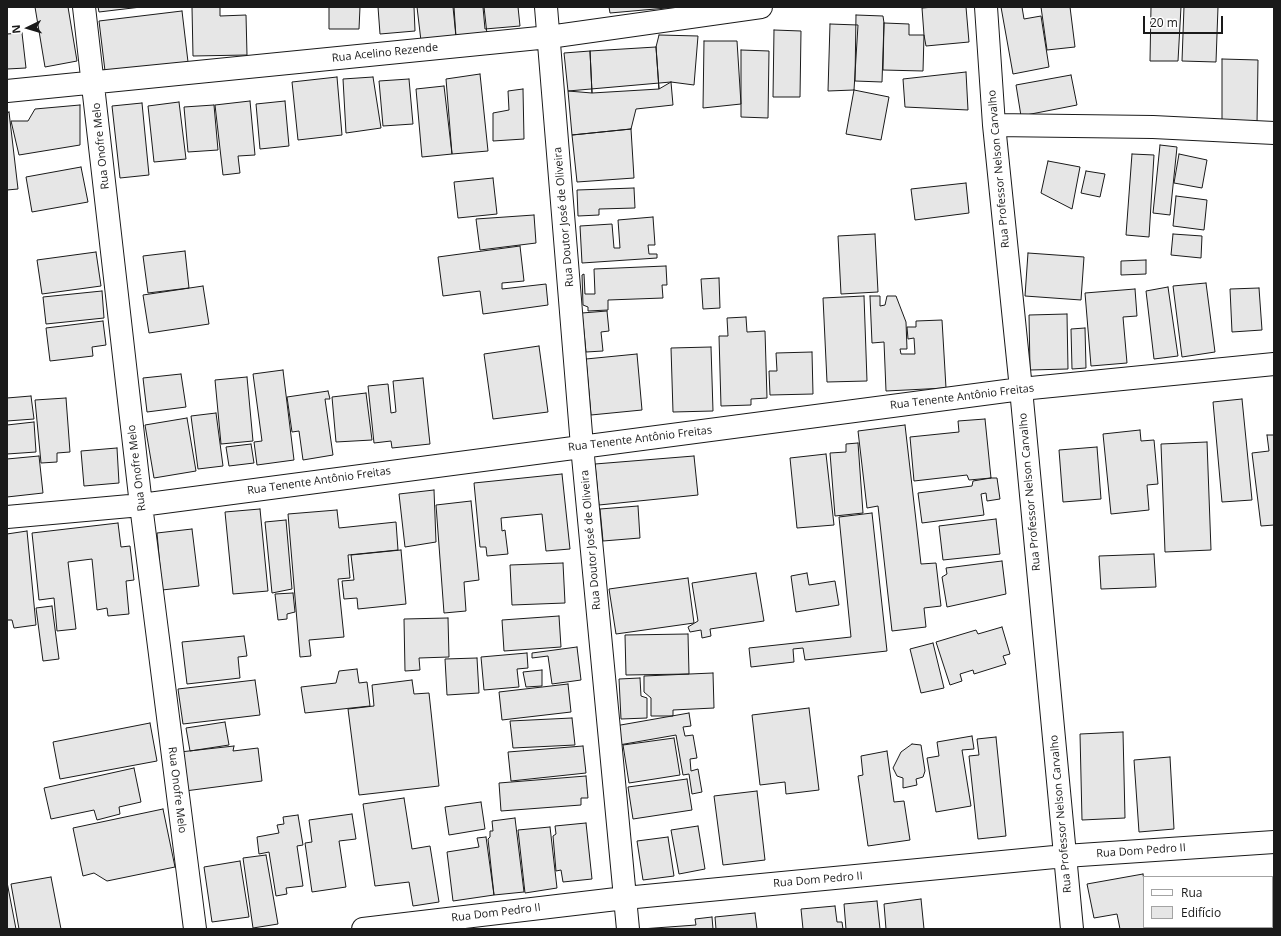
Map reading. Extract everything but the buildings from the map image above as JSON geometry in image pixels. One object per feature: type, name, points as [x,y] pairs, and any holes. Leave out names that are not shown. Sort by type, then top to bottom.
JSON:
[{"type":"street","name":"Rua Onofre Melo","points":[[84,7],[94,83],[141,505],[195,929]]},
{"type":"street","name":"Rua Doutor José de Oliveira","points":[[546,7],[582,446],[628,929]]},
{"type":"street","name":"Rua Acelino Rezende","points":[[7,91],[549,37],[761,7]]},
{"type":"street","name":"Rua Professor Nelson Carvalho","points":[[986,7],[994,125],[1021,389],[1072,929]]},
{"type":"street","points":[[994,125],[1154,127],[1274,133]]},
{"type":"street","name":"Rua Tenente Antônio Freitas","points":[[7,517],[141,505],[1021,389],[1274,364]]},
{"type":"street","name":"Rua Dom Pedro II","points":[[363,929],[625,898],[1065,856],[1274,842]]}]
